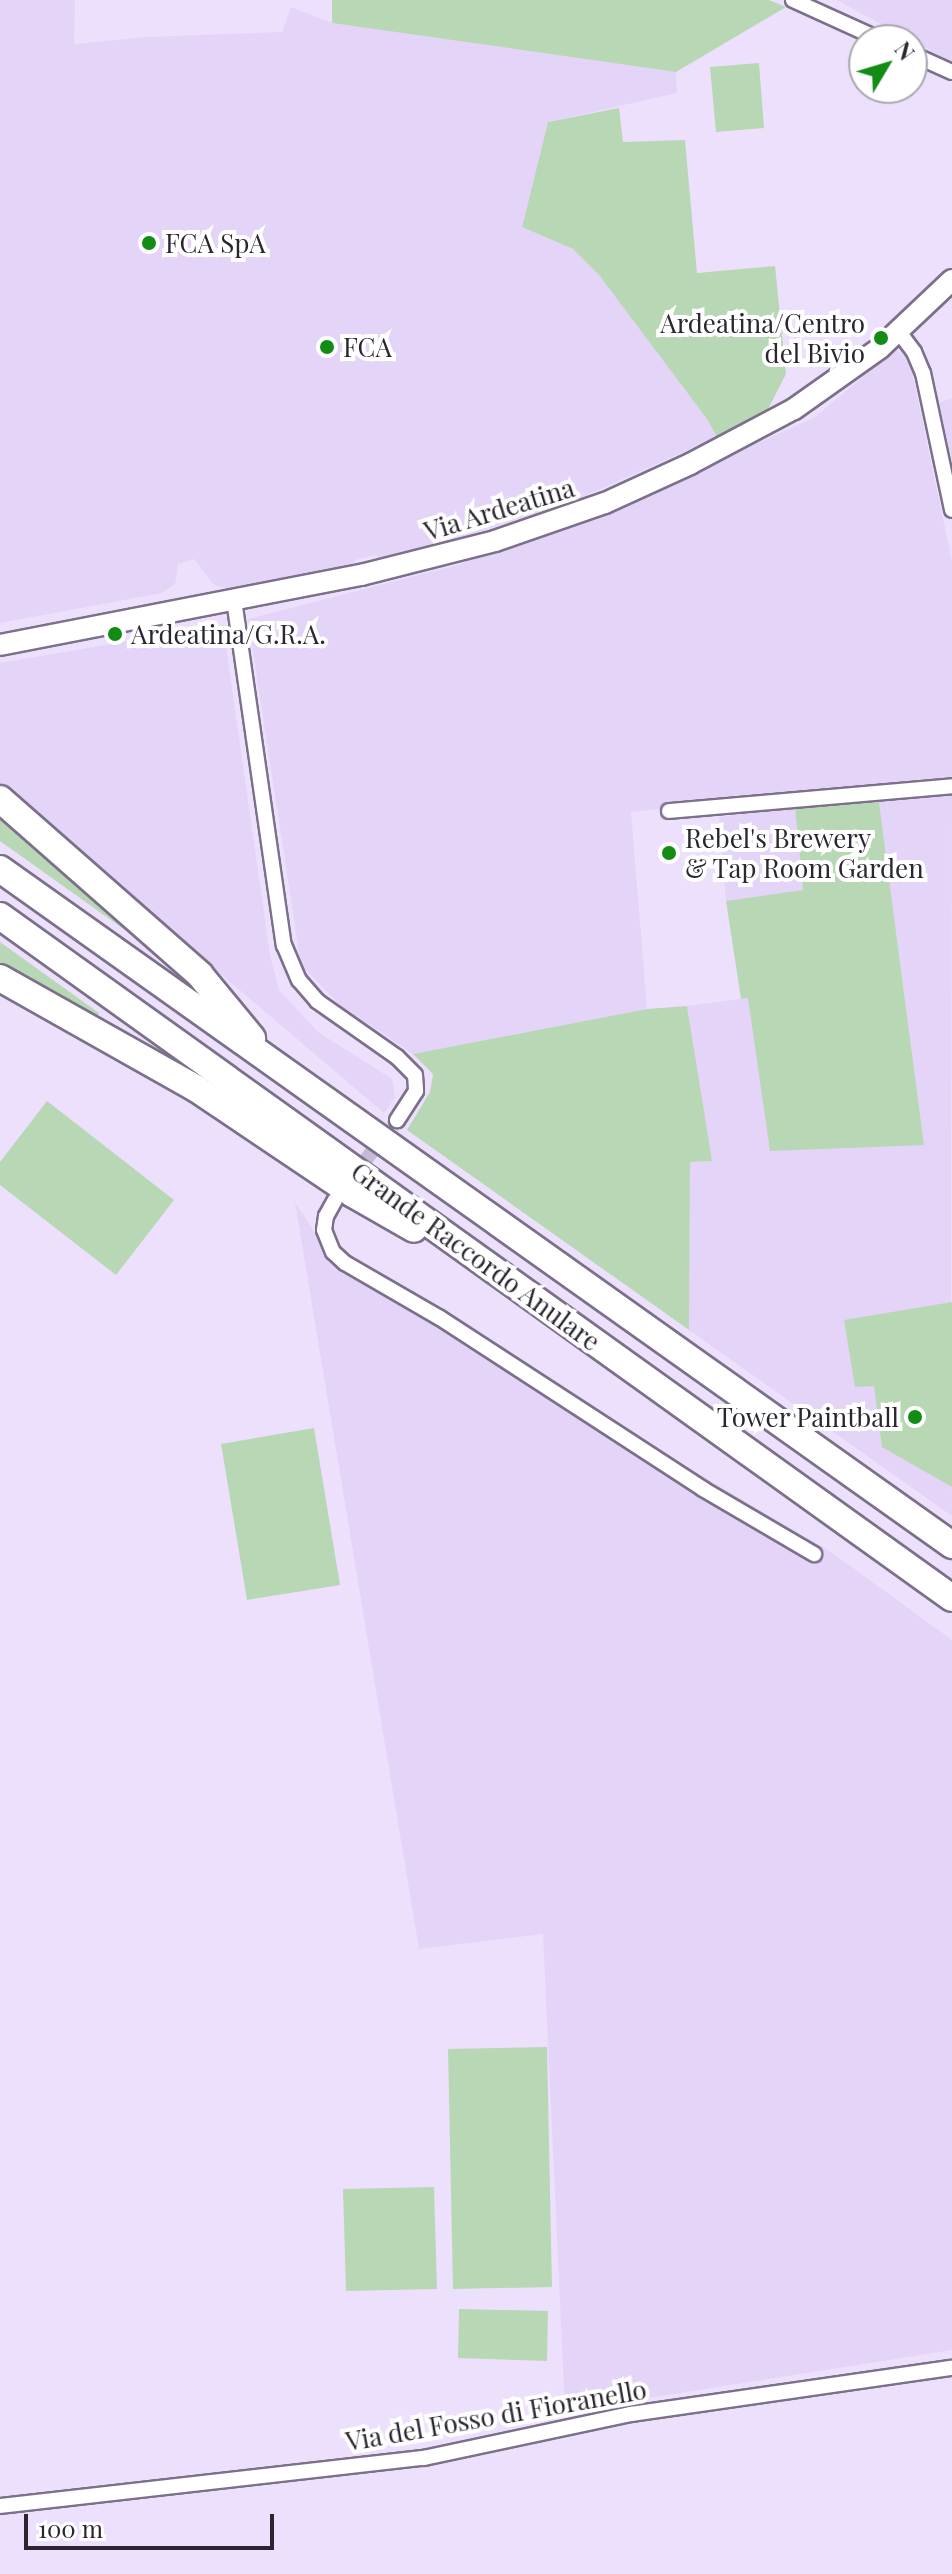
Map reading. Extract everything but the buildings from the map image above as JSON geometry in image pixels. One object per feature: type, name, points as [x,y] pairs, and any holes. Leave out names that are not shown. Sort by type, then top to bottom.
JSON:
[{"type":"highway","points":[[0,799],[200,975],[268,1060]]},
{"type":"highway","name":"Grande Raccordo Anulare","points":[[0,869],[952,1545]]},
{"type":"highway","name":"Grande Raccordo Anulare","points":[[0,916],[952,1598]]},
{"type":"highway","points":[[0,978],[197,1089],[380,1210],[480,1259]]},
{"type":"main road","name":"Via Ardeatina","points":[[0,645],[361,575],[480,545],[605,503],[690,464],[784,415],[844,376],[899,332],[947,285]]},
{"type":"street","points":[[793,0],[848,25]]},
{"type":"street","points":[[928,61],[952,72]]},
{"type":"street","points":[[947,285],[952,266]]},
{"type":"street","points":[[899,332],[914,352],[923,373],[952,510]]},
{"type":"street","points":[[234,600],[284,945],[299,980],[317,1001],[397,1057],[415,1075],[416,1091],[397,1120]]},
{"type":"street","points":[[669,811],[952,786]]},
{"type":"street","points":[[335,1200],[326,1216],[324,1230],[333,1252],[345,1263],[440,1318],[703,1489],[814,1554]]},
{"type":"street","name":"Via del Fosso di Fioranello","points":[[0,2506],[424,2458],[631,2414],[952,2368]]},
{"type":"shaded area","name":"FCA","points":[[0,0],[75,0],[74,44],[146,37],[282,32],[291,7],[332,23],[676,72],[677,93],[548,122],[522,227],[573,249],[599,275],[707,419],[717,437],[569,503],[434,546],[380,559],[376,555],[355,560],[352,565],[231,589],[214,585],[194,559],[178,564],[175,584],[162,593],[0,623]]},
{"type":"shaded area","points":[[837,0],[952,0],[952,62],[928,49],[928,24],[881,24]]},
{"type":"shaded area","points":[[896,349],[910,362],[952,561],[952,778],[631,812],[647,1009],[413,1054],[340,1005],[301,965],[248,619],[461,564],[745,449],[815,417]]},
{"type":"shaded area","points":[[952,398],[952,462],[939,403]]},
{"type":"shaded area","points":[[223,625],[270,955],[279,990],[318,1032],[392,1079],[395,1097],[384,1113],[0,786],[0,663]]},
{"type":"shaded area","points":[[952,792],[952,1516],[689,1330],[690,1162],[711,1161],[687,1006],[748,998],[924,1145],[879,802]]},
{"type":"shaded area","points":[[795,807],[803,890],[726,901],[719,817]]},
{"type":"shaded area","points":[[295,1202],[331,1258],[831,1552],[952,1640],[952,2350],[565,2411],[543,1934],[419,1949]]},
{"type":"green space","points":[[332,0],[769,0],[786,7],[676,72],[332,23]]},
{"type":"green space","points":[[759,63],[764,128],[716,132],[710,67]]},
{"type":"green space","points":[[619,108],[623,142],[685,140],[697,273],[775,266],[786,374],[767,411],[717,437],[707,419],[599,275],[573,249],[522,227],[548,122]]},
{"type":"green space","points":[[879,802],[924,1145],[770,1151],[748,998],[741,999],[726,901],[803,890],[795,807]]},
{"type":"green space","points":[[0,813],[160,955],[0,841]]},
{"type":"green space","points":[[0,942],[99,1013],[97,1018],[0,968]]},
{"type":"green space","points":[[687,1006],[712,1161],[690,1162],[689,1330],[407,1130],[430,1092],[433,1074],[413,1054],[647,1009]]},
{"type":"green space","points":[[47,1101],[174,1200],[116,1275],[0,1185],[0,1162]]},
{"type":"green space","name":"Tower Paintball","points":[[952,1302],[952,1487],[882,1447],[874,1386],[855,1387],[844,1320]]},
{"type":"green space","points":[[314,1428],[340,1585],[247,1600],[221,1444]]},
{"type":"green space","points":[[547,2047],[552,2287],[453,2289],[448,2049]]},
{"type":"green space","points":[[434,2187],[437,2289],[346,2291],[343,2189]]},
{"type":"green space","points":[[459,2309],[548,2311],[547,2361],[458,2358]]},
{"type":"tunnel","points":[[353,1176],[397,1120]]},
{"type":"place","name":"FCA SpA","points":[[149,243]]},
{"type":"place","name":"Ardeatina/Centro del Bivio","points":[[881,338]]},
{"type":"place","name":"FCA","points":[[327,347]]},
{"type":"place","name":"Ardeatina/G.R.A.","points":[[115,634]]},
{"type":"place","name":"Rebel's Brewery & Tap Room Garden","points":[[669,853]]},
{"type":"place","name":"Tower Paintball","points":[[915,1417]]}]
